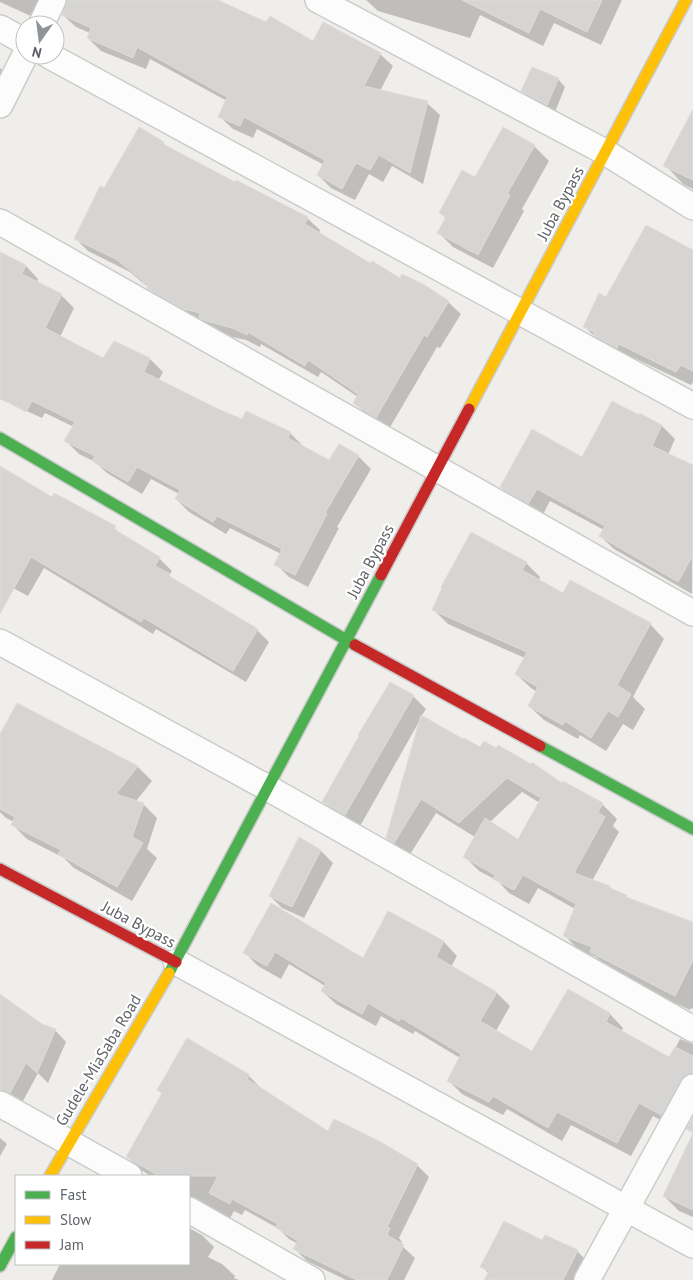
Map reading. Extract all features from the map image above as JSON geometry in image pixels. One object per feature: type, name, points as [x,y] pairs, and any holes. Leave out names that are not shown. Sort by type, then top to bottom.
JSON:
[{"type":"main road","name":"Juba Bypass","points":[[0,869],[176,962],[686,0]]},
{"type":"main road","points":[[0,438],[346,640],[693,829]]},
{"type":"main road","name":"Gudele-MiaSaba Road","points":[[51,1175],[68,1142],[176,962]]},
{"type":"main road","points":[[0,1266],[15,1239]]},
{"type":"street","points":[[45,15],[53,0]]},
{"type":"street","points":[[318,0],[605,152],[693,207]]},
{"type":"street","points":[[0,28],[15,36]]},
{"type":"street","points":[[65,64],[693,406]]},
{"type":"street","points":[[0,105],[20,65]]},
{"type":"street","points":[[0,222],[693,613]]},
{"type":"street","points":[[0,642],[268,788],[693,1029]]},
{"type":"street","points":[[176,962],[693,1245]]},
{"type":"street","points":[[587,1280],[693,1087]]},
{"type":"street","points":[[0,1104],[127,1175]]},
{"type":"street","points":[[190,1211],[312,1280]]},
{"type":"building","points":[[67,0],[218,0],[266,22],[270,16],[313,41],[323,22],[381,53],[364,86],[428,101],[410,173],[379,155],[370,170],[356,163],[342,189],[317,175],[325,160],[244,117],[240,126],[218,117],[227,97],[137,47],[133,58],[87,38],[91,28],[62,15]]},
{"type":"building","points":[[462,0],[602,0],[587,32],[540,9],[529,33]]},
{"type":"building","points":[[532,67],[559,78],[547,105],[521,91]]},
{"type":"building","points":[[693,109],[693,180],[663,166]]},
{"type":"building","points":[[139,127],[164,142],[163,144],[235,182],[236,180],[308,217],[305,224],[370,263],[372,261],[400,278],[402,274],[423,284],[449,301],[427,337],[424,335],[376,418],[353,403],[358,394],[308,360],[305,366],[248,332],[247,335],[232,328],[199,318],[200,313],[183,309],[147,288],[148,286],[142,283],[143,281],[116,259],[74,239],[100,186],[104,188]]},
{"type":"building","points":[[503,127],[535,145],[507,194],[510,195],[478,255],[437,233],[446,217],[439,213],[462,170],[475,177]]},
{"type":"building","points":[[646,225],[693,250],[693,371],[681,365],[676,372],[619,344],[617,348],[593,335],[594,332],[583,327],[599,293],[606,297]]},
{"type":"building","points":[[0,252],[26,265],[22,274],[62,294],[45,328],[103,358],[114,341],[150,358],[144,372],[242,419],[246,411],[291,432],[288,438],[329,460],[339,444],[359,455],[325,513],[327,514],[295,575],[274,565],[282,549],[217,516],[213,522],[175,499],[180,490],[137,467],[128,482],[92,461],[95,456],[64,441],[75,422],[32,401],[26,412],[0,398]]},
{"type":"building","points":[[612,401],[662,425],[652,446],[693,465],[693,555],[678,582],[599,536],[605,526],[537,489],[528,504],[500,487],[532,429],[582,457]]},
{"type":"building","points":[[0,466],[52,497],[54,493],[116,526],[114,529],[160,557],[155,566],[258,629],[233,671],[144,618],[141,622],[31,557],[0,614]]},
{"type":"building","points":[[471,532],[527,562],[522,570],[563,593],[570,580],[651,623],[617,685],[631,694],[618,717],[608,711],[591,738],[565,721],[563,725],[528,706],[538,687],[515,674],[527,652],[432,610],[441,587]]},
{"type":"building","points":[[390,682],[414,695],[345,815],[322,802],[358,735]]},
{"type":"building","points":[[17,703],[138,766],[116,794],[144,803],[132,837],[143,843],[117,887],[58,854],[61,850],[11,825],[15,817],[0,809],[0,734]]},
{"type":"building","points":[[421,715],[480,747],[484,741],[496,748],[498,745],[531,764],[532,762],[562,783],[563,781],[603,803],[598,812],[605,817],[574,873],[610,886],[610,888],[627,895],[626,897],[693,922],[693,960],[675,996],[590,952],[592,947],[563,936],[576,904],[523,875],[514,890],[493,879],[495,875],[463,857],[485,818],[518,839],[541,798],[507,778],[459,823],[421,799],[394,843],[386,838]]},
{"type":"building","points":[[299,837],[321,850],[292,907],[269,896]]},
{"type":"building","points":[[271,903],[363,958],[388,911],[444,941],[436,957],[497,992],[480,1021],[532,1051],[568,989],[610,1013],[606,1022],[669,1057],[675,1047],[693,1056],[693,1073],[686,1075],[681,1080],[661,1115],[639,1103],[617,1143],[557,1112],[548,1128],[493,1096],[489,1102],[447,1081],[461,1054],[401,1018],[399,1021],[368,1003],[362,1014],[321,991],[326,983],[275,952],[267,966],[243,953]]},
{"type":"building","points":[[0,994],[42,1024],[56,1029],[37,1073],[26,1063],[10,1093],[0,1090]]},
{"type":"building","points":[[187,1038],[250,1075],[247,1079],[328,1131],[334,1119],[379,1141],[418,1164],[387,1227],[390,1228],[387,1235],[404,1245],[387,1280],[357,1280],[293,1249],[298,1241],[275,1227],[278,1224],[232,1199],[230,1204],[209,1193],[218,1176],[157,1175],[126,1157],[162,1093],[157,1090]]},
{"type":"building","points":[[693,1117],[693,1133],[686,1129]]},
{"type":"building","points":[[693,1133],[693,1210],[663,1196]]},
{"type":"building","points":[[504,1221],[542,1240],[545,1235],[578,1250],[563,1280],[484,1280],[489,1271],[480,1267]]},
{"type":"traffic: fast","points":[[0,438],[355,645]]},
{"type":"traffic: fast","points":[[169,973],[381,575]]},
{"type":"traffic: fast","points":[[540,746],[693,829]]},
{"type":"traffic: fast","points":[[0,1266],[15,1239]]},
{"type":"traffic: slow","points":[[469,409],[686,0]]},
{"type":"traffic: slow","points":[[51,1175],[169,973]]},
{"type":"traffic: jam","points":[[381,575],[469,409]]},
{"type":"traffic: jam","points":[[355,645],[540,746]]},
{"type":"traffic: jam","points":[[0,869],[176,962]]}]
